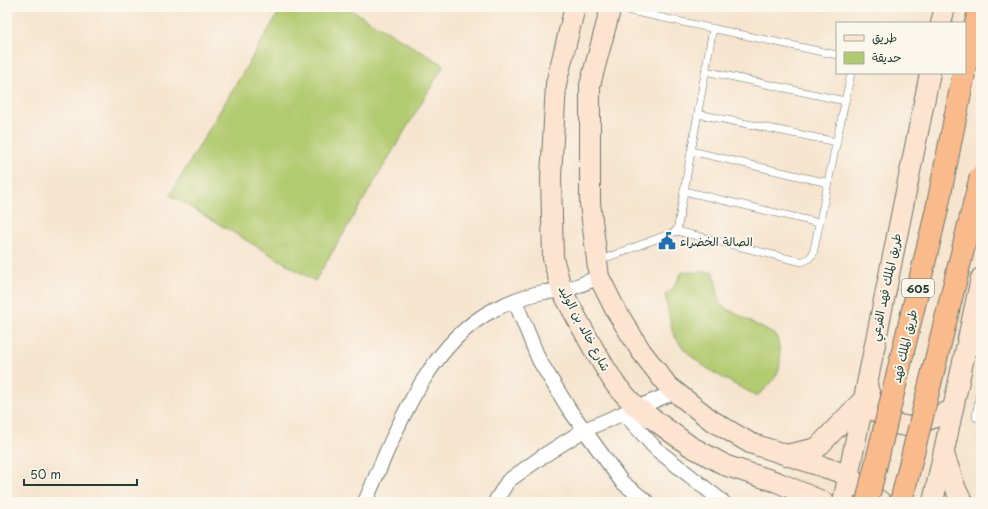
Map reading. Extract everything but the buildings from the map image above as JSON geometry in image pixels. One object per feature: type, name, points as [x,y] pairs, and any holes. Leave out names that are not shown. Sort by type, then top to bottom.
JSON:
[{"type":"highway","points":[[966,63],[980,7]]},
{"type":"highway","name":"طريق الملك فهد","points":[[868,502],[937,209],[964,74]]},
{"type":"highway","name":"605","points":[[901,502],[981,176]]},
{"type":"main road","name":"شارع خالد بن الوليد","points":[[575,7],[556,84],[551,177],[553,258],[562,290],[593,348],[631,410],[726,466],[777,482],[824,502]]},
{"type":"main road","points":[[611,7],[590,85],[590,203],[598,269],[614,309],[641,351],[668,386],[711,420],[750,443],[785,456],[817,464],[848,475],[860,487],[881,502]]},
{"type":"main road","points":[[941,22],[945,7]]},
{"type":"main road","name":"طريق الملك فهد الفرعي","points":[[843,502],[866,381],[930,74]]},
{"type":"main road","points":[[933,502],[981,278]]},
{"type":"main road","points":[[866,381],[874,410],[894,424],[911,427],[952,410]]},
{"type":"main road","points":[[785,456],[817,448],[862,401]]},
{"type":"main road","points":[[943,452],[957,492],[963,502]]},
{"type":"main road","points":[[777,482],[803,502]]},
{"type":"street","points":[[365,502],[389,446],[417,391],[444,351],[471,323],[495,309],[543,293],[562,290],[598,269]]},
{"type":"street","points":[[516,302],[539,360],[569,409],[622,482],[647,502]]},
{"type":"street","points":[[495,502],[508,481],[584,430],[675,392]]},
{"type":"street","points":[[631,410],[656,449],[722,502]]},
{"type":"lane","points":[[611,7],[836,55]]},
{"type":"lane","points":[[676,232],[713,28]]},
{"type":"lane","points":[[705,71],[845,101]]},
{"type":"lane","points":[[598,269],[676,232],[802,262],[808,260],[813,254],[851,74]]},
{"type":"lane","points":[[698,114],[837,142]]},
{"type":"lane","points":[[691,151],[828,183]]},
{"type":"lane","points":[[684,191],[819,223]]},
{"type":"lane","points":[[969,335],[981,356]]},
{"type":"lane","points":[[981,386],[976,417],[981,419]]},
{"type":"green space","points":[[282,7],[346,7],[444,65],[315,281],[170,195]]},
{"type":"green space","points":[[682,272],[714,272],[720,305],[777,336],[780,356],[779,370],[772,382],[757,396],[710,370],[688,354],[680,344],[672,329],[665,295],[675,285]]},
{"type":"place","name":"الصالة الخضراء","points":[[667,241]]}]
